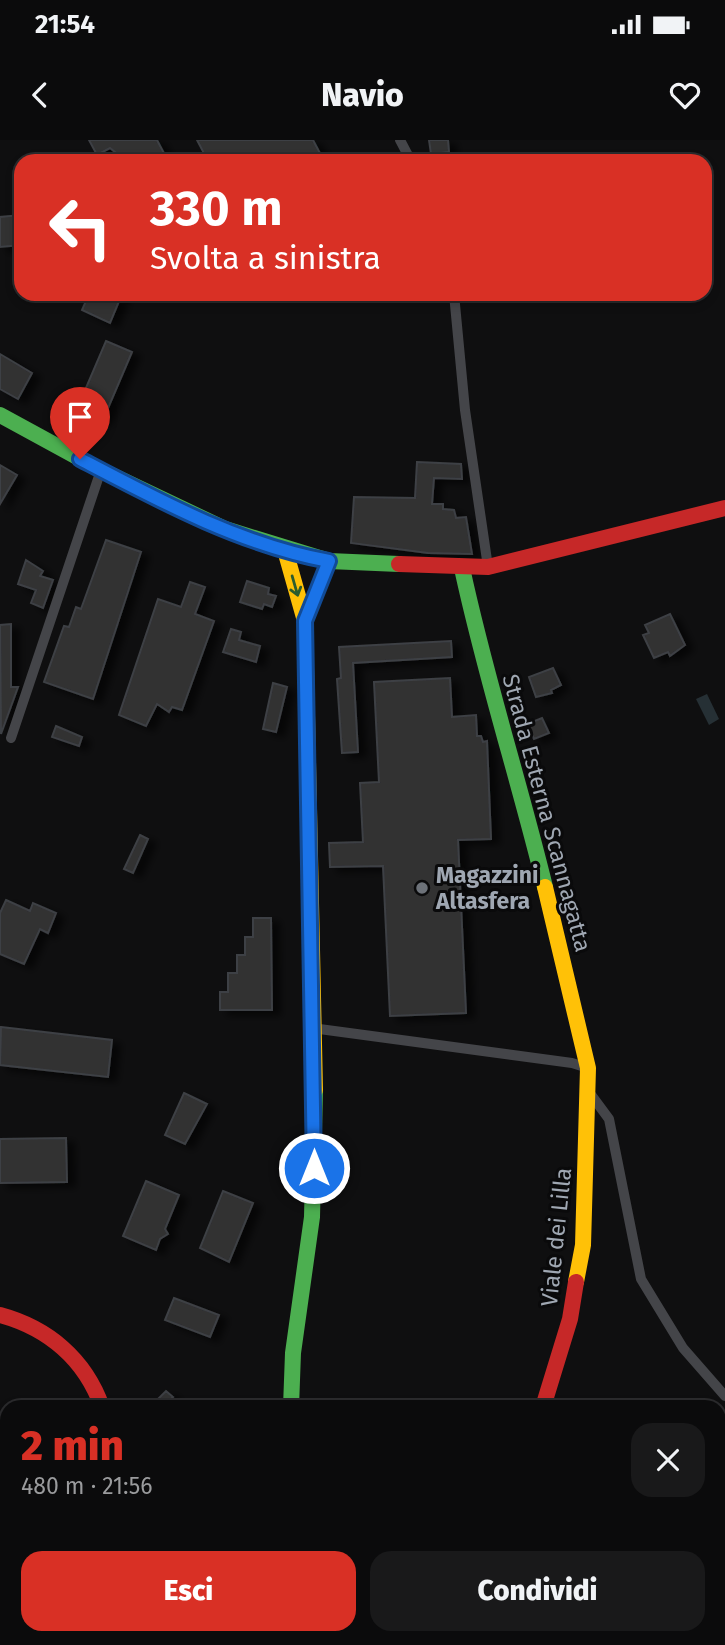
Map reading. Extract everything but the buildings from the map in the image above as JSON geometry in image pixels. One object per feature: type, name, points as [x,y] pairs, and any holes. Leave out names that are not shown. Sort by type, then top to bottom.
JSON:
[{"type":"main road","points":[[0,415],[102,470],[225,529],[285,550],[329,561],[488,567],[725,508]]},
{"type":"main road","points":[[285,550],[305,621],[314,1194],[294,1346],[291,1400]]},
{"type":"main road","name":"Strada Esterna Scannagatta","points":[[462,568],[480,652],[526,808],[588,1068]]},
{"type":"main road","name":"Viale dei Lilla","points":[[545,1400],[570,1319],[583,1245],[588,1068]]},
{"type":"main road","points":[[0,1315],[28,1325],[52,1339],[84,1371],[98,1400]]},
{"type":"street","points":[[455,301],[465,410],[488,567]]},
{"type":"street","points":[[11,738],[102,470]]},
{"type":"street","points":[[305,621],[329,561]]},
{"type":"street","points":[[312,1028],[572,1063],[588,1068]]},
{"type":"street","points":[[589,1092],[609,1119],[641,1279],[683,1348],[725,1396]]},
{"type":"shaded area","points":[[707,694],[719,719],[709,725],[696,699]]},
{"type":"traffic: fast","points":[[0,415],[101,470],[225,529],[329,561],[399,564]]},
{"type":"traffic: fast","points":[[462,568],[545,887]]},
{"type":"traffic: fast","points":[[291,1400],[293,1353],[312,1217],[315,1090]]},
{"type":"traffic: slow","points":[[285,550],[305,621],[315,1090]]},
{"type":"traffic: slow","points":[[545,887],[588,1068],[583,1245],[576,1282]]},
{"type":"traffic: jam","points":[[399,564],[488,567],[725,508]]},
{"type":"traffic: jam","points":[[545,1400],[570,1319],[576,1282]]},
{"type":"traffic: jam","points":[[0,1315],[34,1328],[63,1348],[86,1374],[99,1400]]},
{"type":"place","name":"Magazzini Altasfera","points":[[422,888]]},
{"type":"route","points":[[80,459],[225,529],[285,550],[329,561],[305,621],[314,1168]]}]
